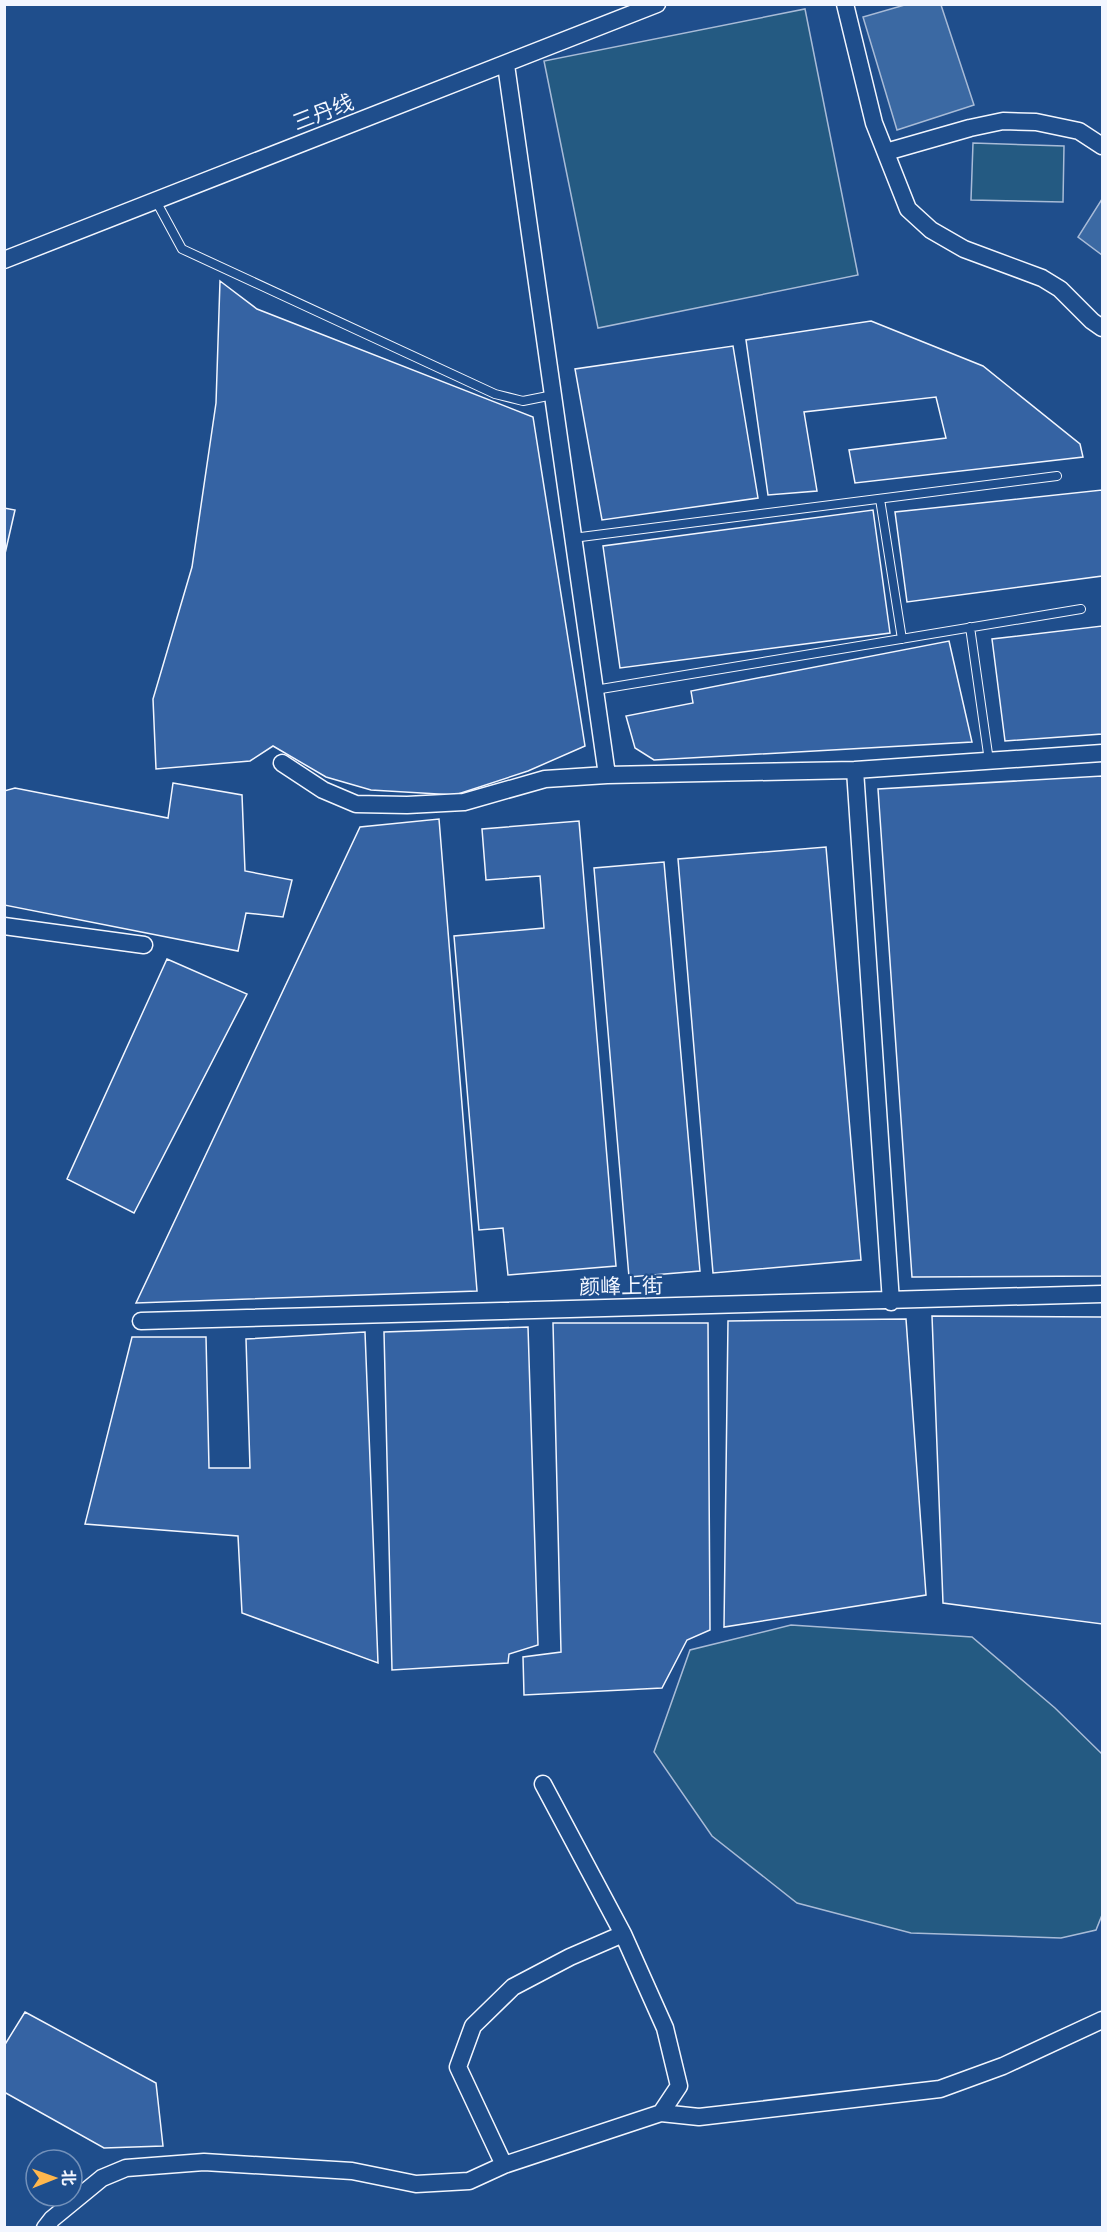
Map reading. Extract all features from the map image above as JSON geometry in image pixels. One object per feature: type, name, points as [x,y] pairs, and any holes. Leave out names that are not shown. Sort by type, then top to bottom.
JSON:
[{"type":"street","name":"三丹线","points":[[4,260],[657,4]]},
{"type":"street","points":[[845,4],[874,123],[908,209],[931,230],[963,249],[1042,279],[1060,289],[1102,328]]},
{"type":"street","points":[[506,65],[607,775]]},
{"type":"street","points":[[886,152],[1003,121],[1036,122],[1079,131],[1102,146]]},
{"type":"street","points":[[282,763],[323,790],[356,804],[407,805],[464,802],[545,779],[607,775],[855,770],[1102,753]]},
{"type":"street","points":[[855,770],[891,1302]]},
{"type":"street","points":[[4,926],[144,945]]},
{"type":"street","name":"颜峰上街","points":[[141,1321],[891,1302],[1102,1294]]},
{"type":"street","points":[[543,1784],[623,1934],[665,2028],[679,2086],[661,2113]]},
{"type":"street","points":[[504,2165],[458,2067],[473,2026],[513,1987],[570,1957],[623,1934]]},
{"type":"street","points":[[45,2228],[52,2219],[102,2178],[126,2168],[204,2162],[352,2171],[416,2184],[469,2181],[504,2165],[661,2113],[699,2117],[940,2089],[1003,2066],[1102,2020]]},
{"type":"lane","points":[[156,201],[182,249],[495,394],[523,401],[553,395]]},
{"type":"lane","points":[[573,538],[1057,476]]},
{"type":"lane","points":[[880,499],[902,639]]},
{"type":"lane","points":[[595,690],[1081,609]]},
{"type":"lane","points":[[970,627],[989,761]]},
{"type":"shaded area","points":[[908,4],[941,5],[974,105],[897,130],[863,17]]},
{"type":"shaded area","points":[[805,9],[858,275],[598,328],[544,61]]},
{"type":"shaded area","points":[[973,143],[1064,146],[1063,202],[971,200]]},
{"type":"shaded area","points":[[1102,199],[1102,255],[1078,237]]},
{"type":"shaded area","points":[[791,1625],[972,1637],[1055,1708],[1102,1754],[1102,1915],[1096,1930],[1061,1938],[911,1933],[797,1903],[712,1836],[654,1752],[690,1650]]},
{"type":"building","points":[[220,281],[257,309],[533,417],[585,746],[528,771],[455,795],[371,790],[326,777],[273,746],[250,761],[156,769],[153,699],[192,567],[216,403]]},
{"type":"building","points":[[871,321],[983,366],[1080,444],[1083,457],[855,483],[849,450],[946,438],[936,397],[804,412],[817,491],[768,495],[746,340]]},
{"type":"building","points":[[733,346],[758,498],[602,520],[575,369]]},
{"type":"building","points":[[1102,490],[1102,576],[907,602],[895,512]]},
{"type":"building","points":[[4,508],[15,510],[4,558]]},
{"type":"building","points":[[873,510],[890,633],[620,668],[603,546]]},
{"type":"building","points":[[1102,626],[1102,734],[1005,741],[992,639]]},
{"type":"building","points":[[949,641],[972,742],[654,760],[635,748],[626,716],[693,703],[691,691]]},
{"type":"building","points":[[1102,776],[1102,1276],[912,1277],[878,789]]},
{"type":"building","points":[[173,783],[242,795],[245,871],[292,880],[283,917],[246,913],[238,951],[4,905],[4,791],[15,788],[168,818]]},
{"type":"building","points":[[439,819],[477,1291],[136,1303],[360,827]]},
{"type":"building","points":[[579,821],[616,1266],[508,1275],[503,1228],[479,1230],[454,936],[544,928],[540,876],[486,880],[482,829]]},
{"type":"building","points":[[826,847],[861,1260],[713,1273],[678,859]]},
{"type":"building","points":[[664,862],[700,1271],[629,1277],[594,868]]},
{"type":"building","points":[[167,959],[247,994],[134,1213],[67,1179]]},
{"type":"building","points":[[932,1316],[1102,1317],[1102,1624],[943,1603]]},
{"type":"building","points":[[906,1319],[926,1595],[724,1627],[728,1321]]},
{"type":"building","points":[[553,1323],[708,1323],[710,1630],[687,1640],[662,1688],[524,1695],[523,1657],[561,1652]]},
{"type":"building","points":[[528,1327],[538,1645],[509,1654],[508,1663],[392,1670],[384,1332]]},
{"type":"building","points":[[365,1332],[378,1663],[242,1613],[238,1536],[85,1524],[132,1337],[206,1337],[209,1468],[250,1468],[246,1339]]},
{"type":"building","points":[[25,2012],[156,2083],[163,2146],[104,2148],[4,2092],[4,2046]]}]
